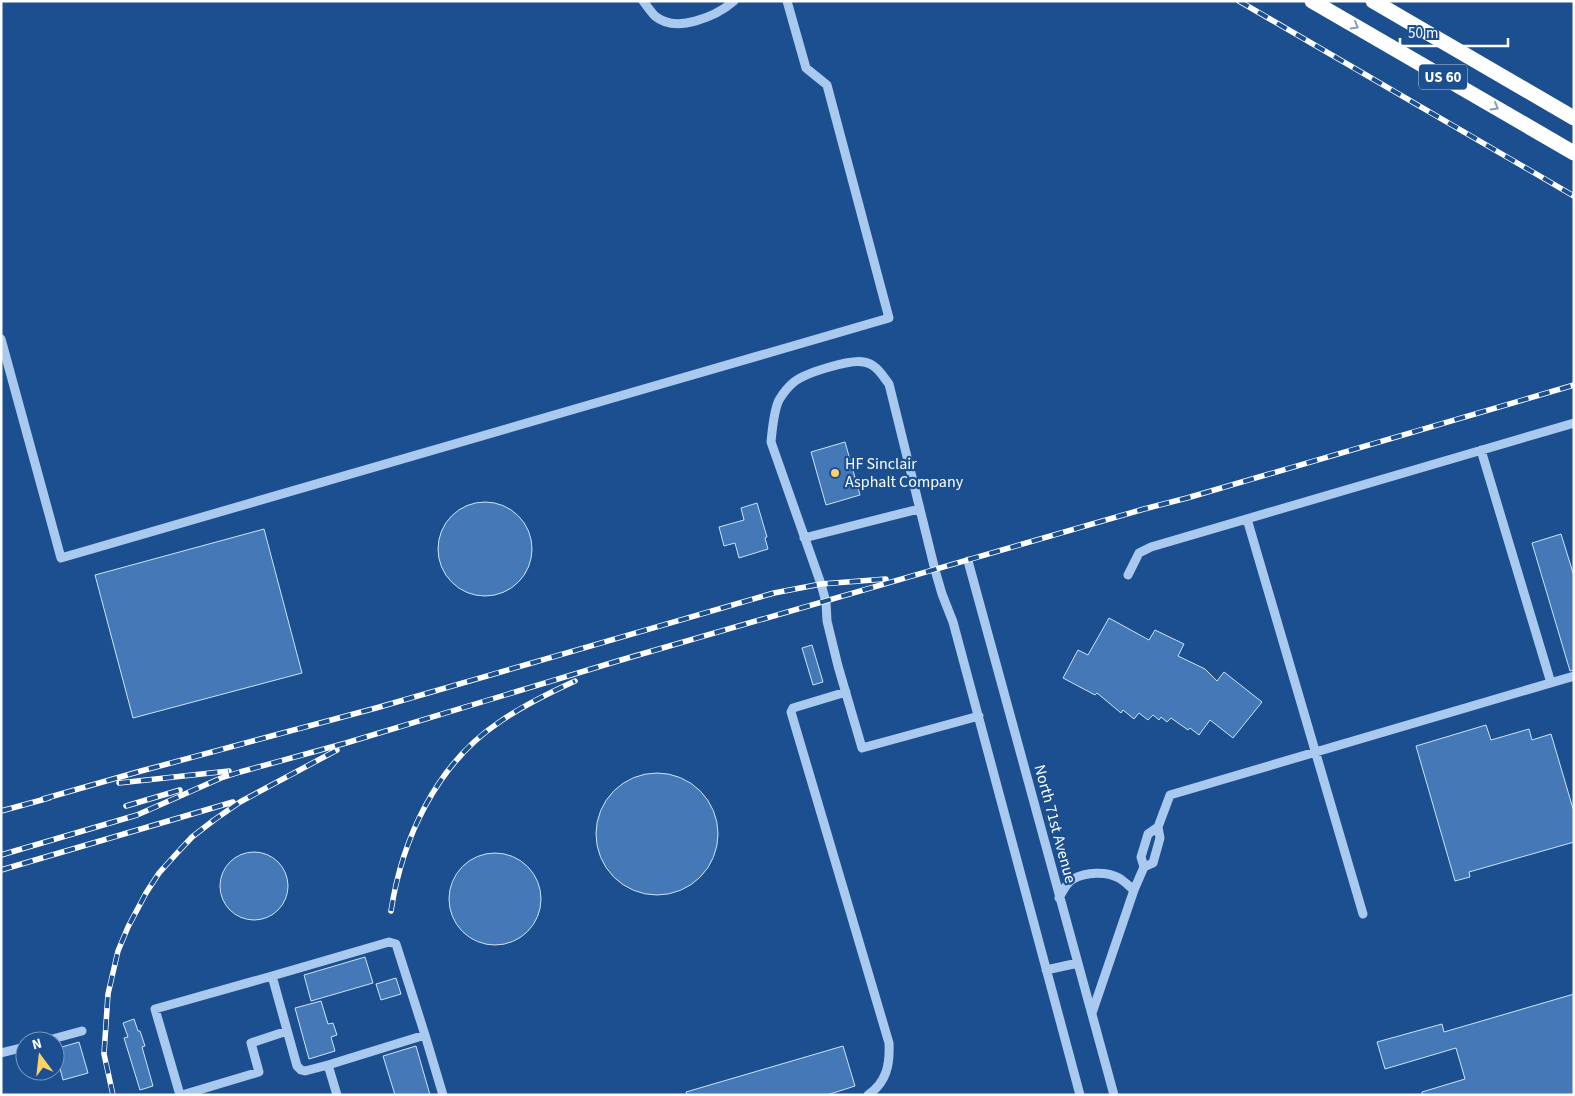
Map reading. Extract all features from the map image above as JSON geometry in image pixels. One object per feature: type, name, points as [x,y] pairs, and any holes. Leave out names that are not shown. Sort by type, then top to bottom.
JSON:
[{"type":"highway","name":"US 60","points":[[1312,1],[1574,153]]},
{"type":"highway","name":"US 60","points":[[1381,3],[1572,114]]},
{"type":"lane","points":[[643,1],[656,17],[671,23],[698,21],[715,14],[734,1]]},
{"type":"lane","points":[[1,339],[61,558],[889,318],[827,85],[806,68],[787,1]]},
{"type":"lane","points":[[978,716],[862,748],[827,621],[824,593],[771,442],[779,400],[794,382],[812,372],[843,363],[863,362],[877,369],[889,384],[935,570],[953,622],[1080,1095]]},
{"type":"lane","points":[[1128,575],[1139,553],[1151,547],[1574,423]]},
{"type":"lane","points":[[1481,450],[1551,683]]},
{"type":"lane","points":[[804,538],[919,509]]},
{"type":"lane","points":[[1247,519],[1363,914]]},
{"type":"lane","name":"North 71st Avenue","points":[[968,561],[1114,1095]]},
{"type":"lane","points":[[1092,1013],[1134,890],[1144,868],[1153,863],[1160,838],[1158,827],[1170,795],[1574,676]]},
{"type":"lane","points":[[846,692],[801,705],[793,708],[791,712],[889,1043],[889,1063],[886,1073],[880,1084],[868,1095]]},
{"type":"lane","points":[[1059,898],[1065,886],[1072,879],[1087,874],[1099,873],[1119,878],[1134,890]]},
{"type":"lane","points":[[287,1032],[251,1043],[259,1072],[181,1095],[155,1009],[390,942],[396,944],[443,1095]]},
{"type":"lane","points":[[1046,970],[1078,962]]},
{"type":"lane","points":[[272,976],[297,1066],[305,1072],[425,1035]]},
{"type":"lane","points":[[65,1036],[82,1031]]},
{"type":"lane","points":[[1,1053],[15,1050]]},
{"type":"lane","points":[[328,1065],[337,1095]]},
{"type":"building","name":"HF Sinclair Asphalt Company","points":[[845,442],[860,495],[826,505],[811,452]]},
{"type":"building","points":[[485,502],[503,506],[518,516],[528,531],[532,549],[528,567],[518,582],[503,592],[485,596],[467,592],[452,582],[442,567],[438,549],[442,531],[452,516],[467,506]]},
{"type":"building","points":[[757,503],[767,537],[765,538],[768,549],[739,558],[735,543],[724,546],[719,527],[744,520],[741,508]]},
{"type":"building","points":[[264,529],[302,673],[133,718],[95,575]]},
{"type":"building","points":[[1561,534],[1574,576],[1574,670],[1570,671],[1532,543]]},
{"type":"building","points":[[1109,618],[1149,640],[1155,630],[1184,644],[1178,656],[1205,669],[1217,681],[1224,672],[1262,702],[1233,738],[1210,720],[1199,735],[1171,718],[1167,722],[1161,717],[1159,720],[1153,715],[1148,720],[1139,713],[1134,719],[1123,710],[1121,713],[1097,693],[1095,695],[1063,678],[1078,650],[1088,655]]},
{"type":"building","points":[[812,645],[823,682],[813,685],[802,648]]},
{"type":"building","points":[[1486,725],[1491,740],[1529,729],[1532,740],[1551,734],[1574,812],[1574,842],[1469,872],[1470,877],[1455,881],[1416,746]]},
{"type":"building","points":[[657,773],[680,777],[700,791],[714,811],[718,834],[714,857],[700,877],[680,891],[657,895],[634,891],[614,877],[600,857],[596,834],[600,811],[614,791],[634,777]]},
{"type":"building","points":[[254,852],[267,855],[278,862],[285,873],[288,886],[285,899],[278,910],[267,917],[254,920],[241,917],[230,910],[223,899],[220,886],[223,873],[230,862],[241,855]]},
{"type":"building","points":[[495,853],[512,857],[527,867],[537,882],[541,899],[537,916],[527,931],[512,941],[495,945],[478,941],[463,931],[453,916],[449,899],[453,882],[463,867],[478,857]]},
{"type":"building","points":[[365,957],[373,983],[311,1001],[304,975]]},
{"type":"building","points":[[396,978],[401,994],[381,1000],[376,984]]},
{"type":"building","points":[[1574,994],[1574,1095],[1422,1095],[1422,1092],[1465,1079],[1456,1048],[1385,1069],[1377,1042],[1442,1024],[1444,1032]]},
{"type":"building","points":[[321,1001],[328,1024],[333,1023],[337,1035],[331,1037],[335,1051],[309,1059],[295,1008]]},
{"type":"building","points":[[134,1019],[145,1046],[142,1047],[153,1086],[140,1090],[124,1038],[128,1037],[123,1023]]},
{"type":"building","points":[[79,1042],[88,1073],[65,1079],[65,1046]]},
{"type":"building","points":[[416,1046],[430,1095],[395,1095],[383,1056]]},
{"type":"building","points":[[843,1046],[855,1086],[827,1095],[687,1095],[686,1092]]},
{"type":"railway","points":[[1239,1],[1574,196]]},
{"type":"railway","points":[[1,855],[137,815],[221,778],[240,772],[346,743],[621,660],[1574,385]]},
{"type":"railway","points":[[43,799],[376,708],[774,593],[821,584],[886,579]]},
{"type":"railway","points":[[391,911],[396,884],[413,831],[425,806],[457,760],[476,740],[498,723],[536,700],[575,681]]},
{"type":"railway","points":[[113,1095],[104,1054],[108,994],[118,951],[146,893],[159,873],[178,852],[192,837],[214,820],[240,802],[337,750]]},
{"type":"railway","points":[[119,783],[229,771]]},
{"type":"railway","points":[[126,806],[180,790]]},
{"type":"railway","points":[[1,811],[49,798]]},
{"type":"railway","points":[[1,870],[233,802]]},
{"type":"place","name":"HF Sinclair Asphalt Company","points":[[835,473]]}]
